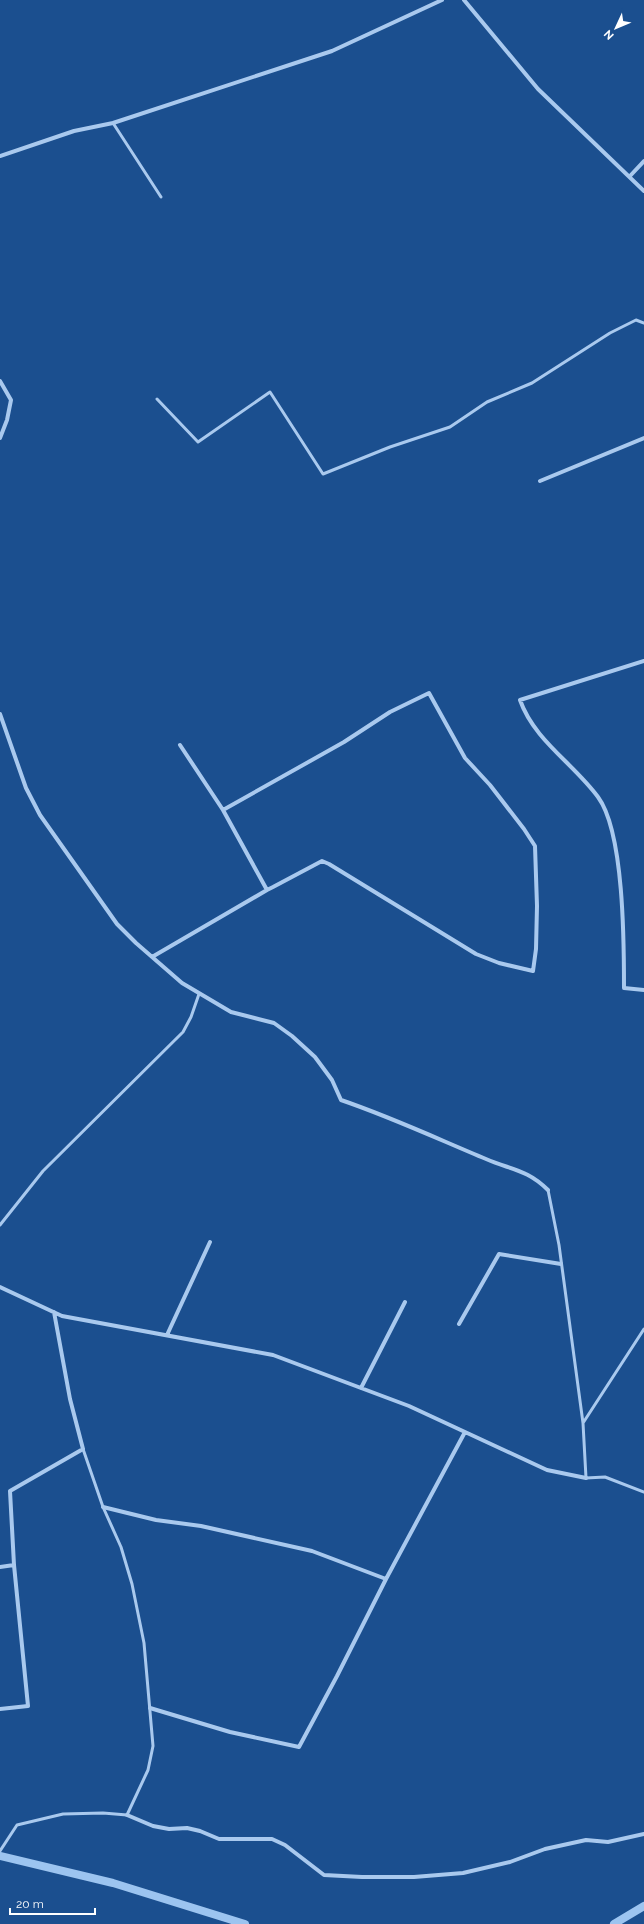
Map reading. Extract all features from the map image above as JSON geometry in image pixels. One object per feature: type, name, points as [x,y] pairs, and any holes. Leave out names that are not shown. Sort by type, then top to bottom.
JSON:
[{"type":"street","points":[[0,156],[74,131],[113,123],[332,51],[442,0]]},
{"type":"street","points":[[464,0],[538,89],[644,191]]},
{"type":"street","points":[[630,176],[644,161]]},
{"type":"street","points":[[0,381],[11,400],[7,420],[0,438]]},
{"type":"street","points":[[540,481],[644,438]]},
{"type":"street","points":[[644,661],[520,700],[534,728],[584,779],[599,798],[609,820],[618,869],[624,946],[624,988],[644,990]]},
{"type":"street","points":[[152,957],[267,890],[322,861],[476,954],[499,963],[533,971],[536,949],[537,906],[535,846],[514,816],[466,758],[429,693],[390,712],[344,742],[223,810]]},
{"type":"street","points":[[0,714],[26,788],[40,815],[117,924],[152,957],[182,983],[231,1012],[274,1023],[292,1036],[314,1057],[332,1080],[341,1100],[518,1170],[536,1178],[548,1190]]},
{"type":"street","points":[[180,745],[223,810],[267,890]]},
{"type":"street","points":[[167,1336],[210,1242]]},
{"type":"street","points":[[459,1324],[499,1254],[561,1264]]},
{"type":"street","points":[[0,1287],[62,1316],[272,1356],[409,1406],[547,1470],[586,1478]]},
{"type":"street","points":[[361,1388],[405,1302]]},
{"type":"street","points":[[0,1709],[28,1706],[14,1566],[10,1491],[83,1450],[70,1399],[54,1312]]},
{"type":"street","points":[[150,1708],[230,1732],[299,1747],[386,1579],[466,1432]]},
{"type":"street","points":[[103,1507],[149,1519],[201,1526],[312,1551],[386,1579]]},
{"type":"street","points":[[0,1567],[14,1566]]},
{"type":"street","points":[[127,1815],[153,1826],[169,1829],[187,1828],[200,1831],[219,1839],[272,1839],[284,1845],[324,1875],[362,1877],[463,1873],[510,1862],[545,1849],[586,1840],[608,1842],[644,1834]]},
{"type":"lane","points":[[113,123],[161,197]]},
{"type":"lane","points":[[157,399],[198,442],[270,392],[323,474],[390,447],[450,428],[487,402],[532,383],[610,334],[636,320],[644,323]]},
{"type":"lane","points":[[0,1225],[43,1171],[183,1032],[200,994]]},
{"type":"lane","points":[[548,1190],[559,1245],[583,1423],[586,1478],[605,1476],[644,1492]]},
{"type":"lane","points":[[583,1423],[644,1329]]},
{"type":"lane","points":[[0,1851],[18,1825],[63,1814],[103,1813],[127,1815],[148,1770],[153,1746],[144,1643],[132,1584],[121,1547],[103,1507],[83,1450]]},
{"type":"waterway","points":[[0,1856],[113,1883],[245,1924]]},
{"type":"waterway","points":[[614,1924],[644,1906]]}]
